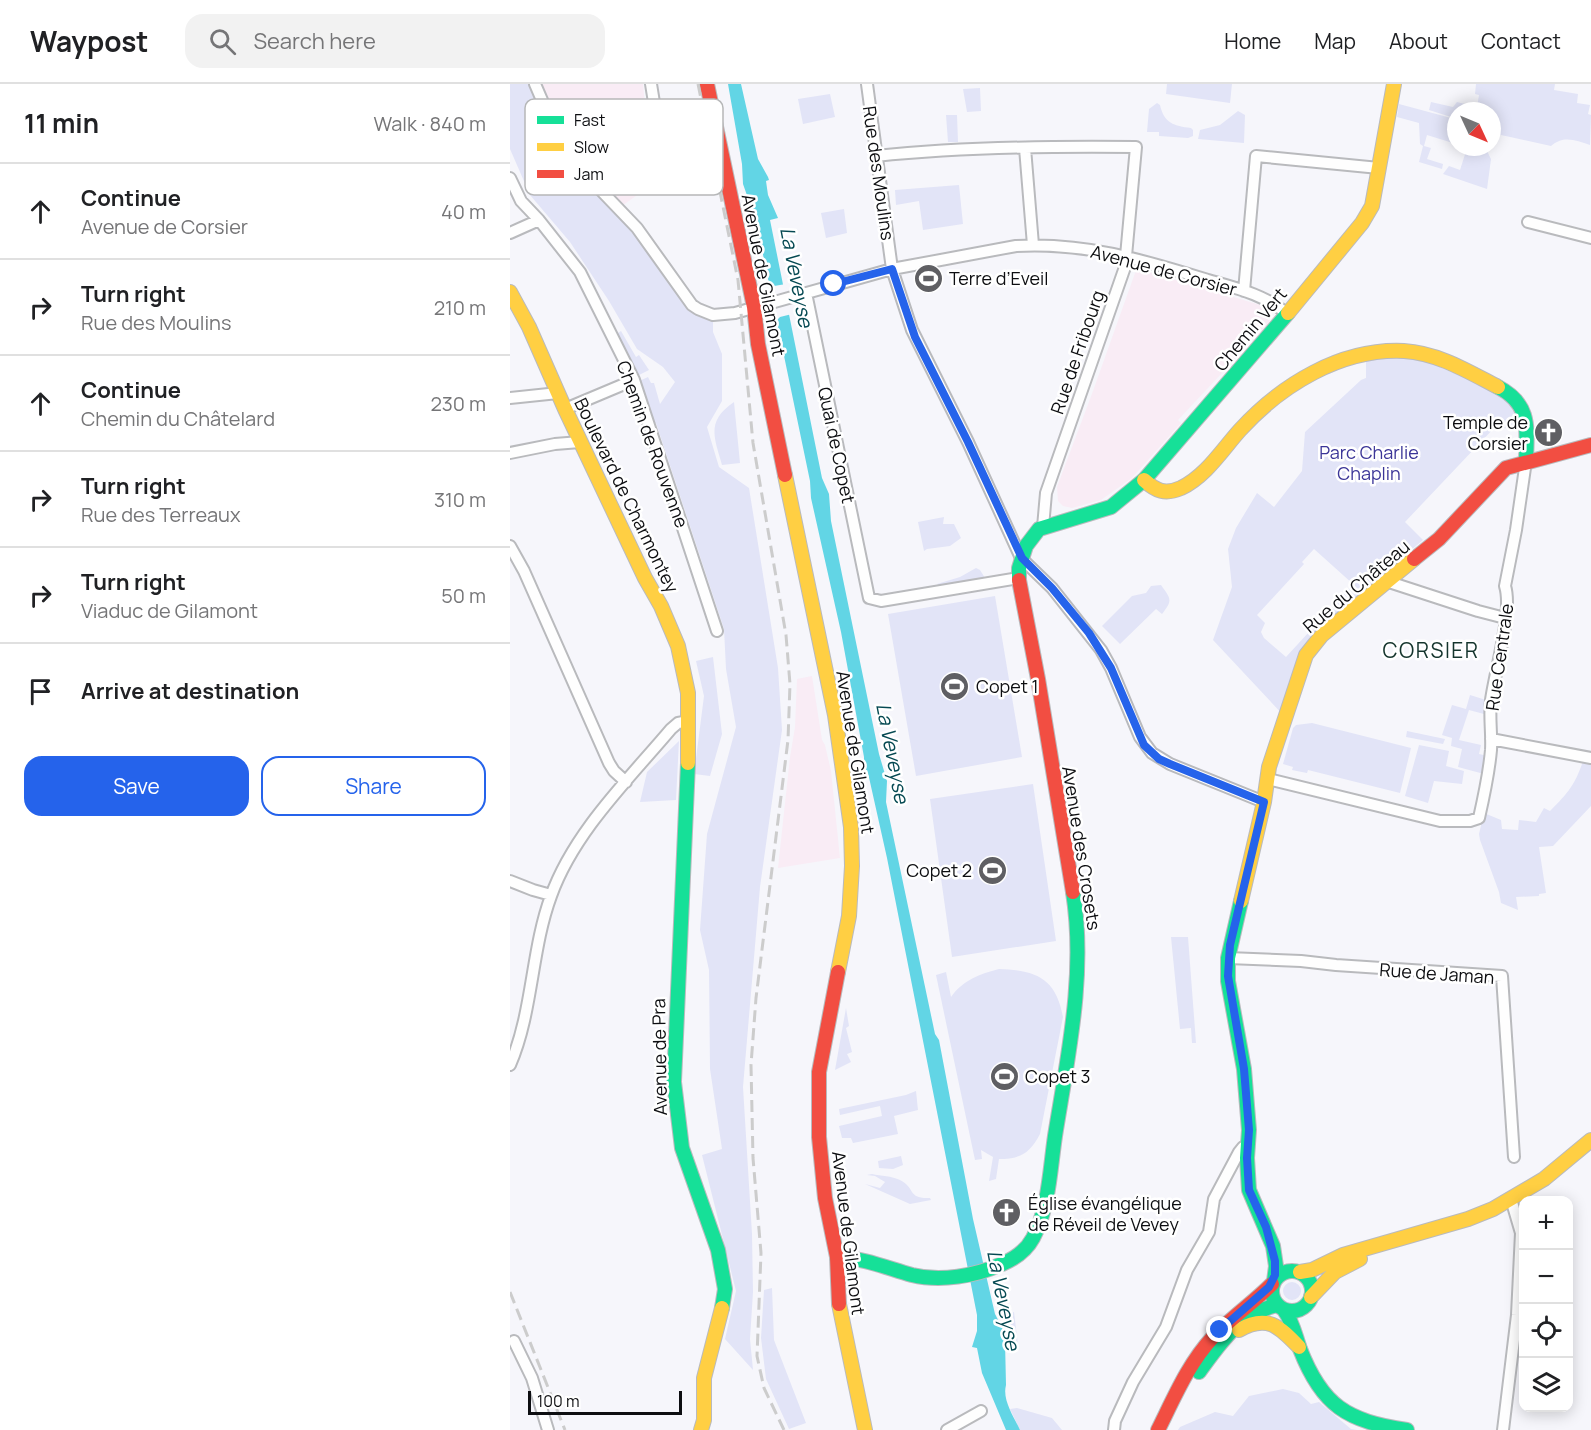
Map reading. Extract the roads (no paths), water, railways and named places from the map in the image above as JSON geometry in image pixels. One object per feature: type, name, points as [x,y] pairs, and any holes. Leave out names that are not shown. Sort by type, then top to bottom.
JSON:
[{"type":"street","name":"Avenue de Corsier","points":[[535,84],[542,99]]},
{"type":"street","points":[[651,84],[653,99]]},
{"type":"street","name":"Avenue de Gilamont","points":[[707,84],[710,99]]},
{"type":"street","name":"Rue des Moulins","points":[[867,84],[892,269],[915,337],[968,442],[1022,558]]},
{"type":"street","name":"Chemin Vert","points":[[1043,527],[1111,507],[1144,480],[1287,314],[1369,213],[1394,84]]},
{"type":"street","name":"Rue de Fribourg","points":[[1025,148],[1136,147],[1125,267],[1046,493],[1043,527]]},
{"type":"street","points":[[876,156],[921,151],[1025,148],[1033,245]]},
{"type":"street","name":"Avenue de Gilamont","points":[[723,154],[758,306],[758,344],[835,715],[851,827],[852,866],[849,916],[819,1072],[819,1137],[825,1198],[837,1257],[837,1293],[845,1342],[865,1430]]},
{"type":"street","points":[[1244,291],[1256,156],[1379,168]]},
{"type":"street","name":"Chemin de Rouvenne","points":[[510,178],[521,201],[580,272],[634,380],[717,631]]},
{"type":"street","name":"Avenue de Corsier","points":[[606,195],[644,236],[687,299],[698,309],[713,315],[735,313],[892,269],[1016,246],[1033,245],[1065,245],[1116,253],[1244,291],[1275,304],[1287,314]]},
{"type":"street","points":[[510,233],[539,220]]},
{"type":"street","points":[[1528,222],[1591,237]]},
{"type":"street","name":"Boulevard de Charmontey","points":[[510,292],[529,327],[565,410],[645,578],[661,606],[678,646],[688,693],[689,721]]},
{"type":"street","name":"Quai de Copet","points":[[801,295],[869,598],[881,601],[1019,578]]},
{"type":"street","points":[[1144,480],[1157,490],[1164,492],[1179,488],[1206,468],[1261,409],[1293,386],[1340,361],[1362,354],[1399,351],[1427,354],[1502,388],[1517,399],[1526,413],[1526,461]]},
{"type":"street","points":[[565,410],[634,380]]},
{"type":"street","points":[[510,398],[558,393]]},
{"type":"street","points":[[510,453],[555,444],[580,442]]},
{"type":"street","name":"Rue du Château","points":[[1273,1246],[1249,1190],[1247,1146],[1249,1130],[1244,1069],[1229,985],[1228,958],[1264,802],[1269,767],[1306,655],[1322,635],[1439,539],[1506,468],[1590,445]]},
{"type":"street","name":"Rue Centrale","points":[[1268,779],[1440,821],[1479,818],[1491,752],[1491,699],[1505,618],[1507,594],[1505,586],[1526,461]]},
{"type":"street","points":[[1043,527],[1031,537],[1022,558],[1052,588],[1101,650],[1119,684],[1140,737],[1152,753],[1170,764],[1264,802]]},
{"type":"street","points":[[510,546],[524,571],[609,764],[626,782]]},
{"type":"street","name":"Avenue des Crosets","points":[[837,1257],[867,1259],[923,1277],[954,1276],[1008,1262],[1025,1250],[1036,1232],[1044,1209],[1076,1010],[1078,928],[1019,578],[1022,558]]},
{"type":"street","points":[[1389,582],[1505,618]]},
{"type":"street","points":[[510,1065],[551,895],[561,874],[585,835],[626,782],[671,729],[678,723],[689,721]]},
{"type":"street","name":"Avenue de Pra","points":[[689,721],[674,1082],[682,1148],[718,1250],[724,1289],[720,1317],[704,1378],[704,1426]]},
{"type":"street","points":[[1491,739],[1591,758]]},
{"type":"street","points":[[510,881],[551,895]]},
{"type":"street","name":"Rue de Jaman","points":[[1228,958],[1502,976],[1514,1157]]},
{"type":"street","points":[[1158,1430],[1175,1395],[1210,1351],[1248,1315],[1263,1308],[1297,1311],[1310,1300],[1330,1276],[1346,1265],[1405,1244],[1449,1235],[1481,1214],[1512,1199],[1544,1179],[1591,1140]]},
{"type":"street","points":[[1114,1430],[1115,1421],[1133,1382],[1166,1327],[1187,1270],[1209,1232],[1214,1199],[1239,1152],[1247,1146]]},
{"type":"street","points":[[1503,1430],[1517,1315],[1521,1233],[1512,1199]]},
{"type":"street","points":[[1210,1351],[1226,1323],[1284,1272],[1312,1270],[1332,1260],[1378,1244],[1481,1214]]},
{"type":"street","points":[[1273,1246],[1284,1262],[1310,1282],[1310,1300],[1302,1324],[1300,1349]]},
{"type":"street","points":[[1273,1246],[1276,1266],[1272,1297],[1288,1316],[1300,1349],[1323,1394],[1336,1407],[1365,1423],[1407,1430]]},
{"type":"street","points":[[1210,1351],[1244,1327],[1262,1322],[1280,1327],[1300,1349]]},
{"type":"street","points":[[514,1341],[532,1378],[548,1430]]},
{"type":"street","points":[[947,1430],[981,1411]]},
{"type":"water","points":[[728,84],[741,84],[758,159],[768,177],[769,180],[766,181],[768,195],[778,218],[770,220],[822,478],[829,494],[831,521],[879,754],[887,781],[886,802],[935,1034],[939,1040],[973,1219],[995,1314],[1008,1339],[1005,1341],[1005,1391],[1009,1408],[1020,1430],[1006,1430],[982,1373],[977,1348],[972,1347],[977,1331],[977,1315],[887,858],[868,773],[864,772],[864,757],[841,632],[811,498],[810,481],[756,221],[743,184],[742,164]]},
{"type":"railway","points":[[698,84],[701,99]]},
{"type":"railway","points":[[721,195],[738,280],[753,443],[786,635],[790,684],[788,740],[756,998],[751,1065],[753,1158],[761,1253],[757,1356],[764,1388],[784,1430]]},
{"type":"railway","points":[[510,1292],[565,1430]]},
{"type":"place","name":"Terre d’Eveil","points":[[928,278]]},
{"type":"place","name":"Temple de Corsier","points":[[1549,432]]},
{"type":"place","name":"Copet 1","points":[[955,686]]},
{"type":"place","name":"Copet 2","points":[[993,870]]},
{"type":"place","name":"Copet 3","points":[[1004,1076]]},
{"type":"place","name":"Église évangélique de Réveil de Vevey","points":[[1007,1213]]},
{"type":"district","name":"CORSIER","points":[[1431,650]]},
{"type":"water label","name":"La Veveyse","points":[[797,277]]},
{"type":"water label","name":"La Veveyse","points":[[893,753]]},
{"type":"water label","name":"La Veveyse","points":[[1004,1300]]},
{"type":"park label","name":"Parc Charlie Chaplin","points":[[1369,462]]}]
